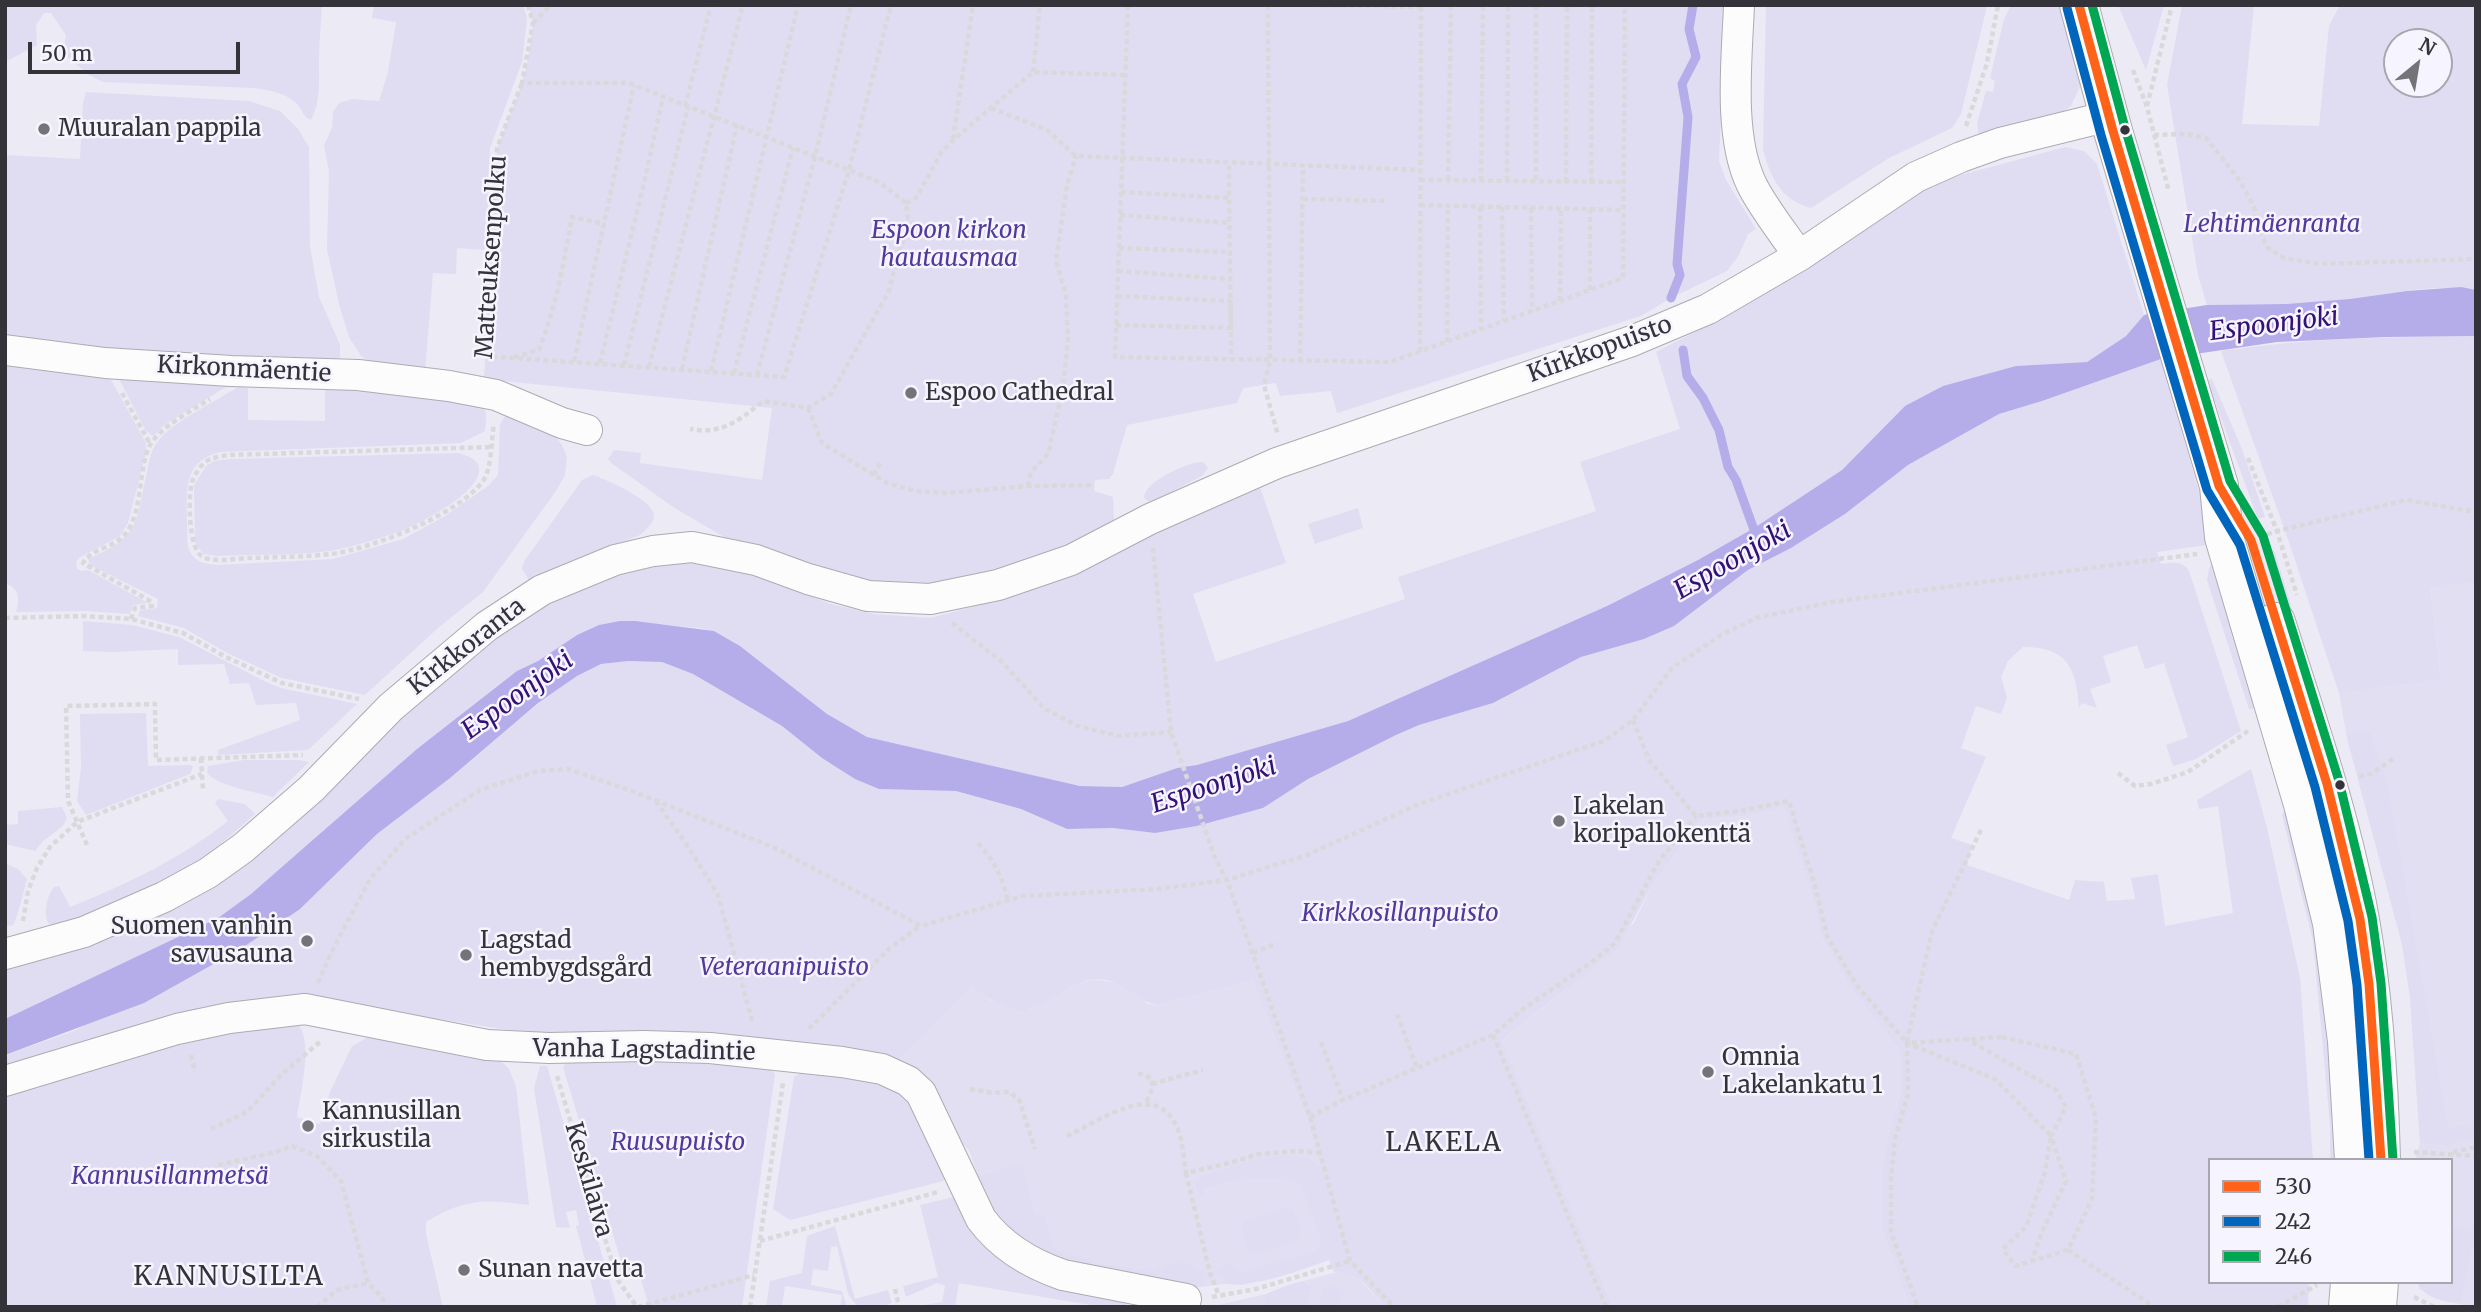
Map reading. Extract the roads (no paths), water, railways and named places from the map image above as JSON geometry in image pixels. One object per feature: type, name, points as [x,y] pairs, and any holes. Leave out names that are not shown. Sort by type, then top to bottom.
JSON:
[{"type":"main road","points":[[2079,5],[2109,116],[2219,486],[2224,537],[2302,804],[2332,923],[2347,1041],[2354,1158]]},
{"type":"main road","points":[[2219,486],[2251,540],[2327,785],[2360,919],[2369,984],[2380,1121],[2395,1156]]},
{"type":"main road","points":[[2347,1307],[2350,1284]]},
{"type":"main road","points":[[2377,1307],[2379,1284]]},
{"type":"street","points":[[1739,5],[1736,88],[1740,150],[1751,184],[1799,256]]},
{"type":"street","name":"Kirkkopuisto","points":[[1150,519],[1277,463],[1632,341],[1709,309],[1799,256],[1916,177],[2000,143],[2109,116]]},
{"type":"street","name":"Kirkonmäentie","points":[[5,350],[105,363],[358,375],[483,392],[496,395],[562,424],[587,430]]},
{"type":"street","name":"Kirkkoranta","points":[[5,954],[84,932],[164,897],[208,873],[243,848],[311,789],[391,707],[487,626],[542,590],[615,560],[653,551],[692,547],[756,560],[808,579],[869,596],[930,599],[998,585],[1071,561],[1150,519]]},
{"type":"street","name":"Vanha Lagstadintie","points":[[5,1081],[177,1029],[229,1018],[304,1009],[487,1045],[549,1048],[709,1048],[842,1062],[882,1069],[908,1081],[921,1093],[981,1219],[993,1236],[1044,1268],[1075,1277],[1186,1299]]},
{"type":"water","name":"Espoonjoki","points":[[2461,287],[2476,290],[2476,336],[2277,342],[2161,359],[1999,414],[1908,465],[1845,514],[1791,548],[1748,570],[1674,626],[1644,639],[1581,657],[1493,703],[1419,725],[1396,735],[1308,779],[1263,808],[1197,826],[1155,833],[1113,828],[1067,829],[1021,809],[956,791],[879,789],[855,779],[822,758],[782,726],[693,674],[662,662],[628,661],[601,664],[577,676],[538,703],[450,778],[377,834],[300,909],[242,948],[144,1003],[5,1055],[5,1019],[218,918],[251,894],[417,749],[517,671],[599,625],[635,621],[714,631],[740,646],[827,714],[867,737],[1080,786],[1122,787],[1177,768],[1197,765],[1348,721],[1607,606],[1754,528],[1842,470],[1905,406],[1943,386],[2016,366],[2087,362],[2126,336],[2144,315],[2207,305],[2286,304]]},
{"type":"waterway","points":[[1671,298],[1680,275],[1677,264],[1688,117],[1682,84],[1696,57],[1689,29],[1693,5]]},
{"type":"waterway","name":"Espoonjoki","points":[[1683,350],[1687,376],[1703,398],[1719,430],[1728,467],[1736,480],[1757,538]]},
{"type":"place","name":"Muuralan pappila","points":[[44,129]]},
{"type":"place","name":"Espoo Cathedral","points":[[911,393]]},
{"type":"place","name":"Lakelan koripallokenttä","points":[[1559,821]]},
{"type":"place","name":"Suomen vanhin savusauna","points":[[307,941]]},
{"type":"place","name":"Lagstad hembygdsgård","points":[[466,955]]},
{"type":"place","name":"Omnia Lakelankatu 1","points":[[1708,1072]]},
{"type":"place","name":"Kannusillan sirkustila","points":[[308,1126]]},
{"type":"place","name":"Sunan navetta","points":[[464,1270]]},
{"type":"district","name":"LAKELA","points":[[1444,1144]]},
{"type":"district","name":"KANNUSILTA","points":[[229,1278]]},
{"type":"park label","name":"Lehtimäenranta","points":[[2272,225]]},
{"type":"park label","name":"Espoon kirkon hautausmaa","points":[[949,245]]},
{"type":"park label","name":"Kirkkosillanpuisto","points":[[1400,914]]},
{"type":"park label","name":"Veteraanipuisto","points":[[784,968]]},
{"type":"park label","name":"Ruusupuisto","points":[[678,1143]]},
{"type":"park label","name":"Kannusillanmetsä","points":[[170,1177]]}]
